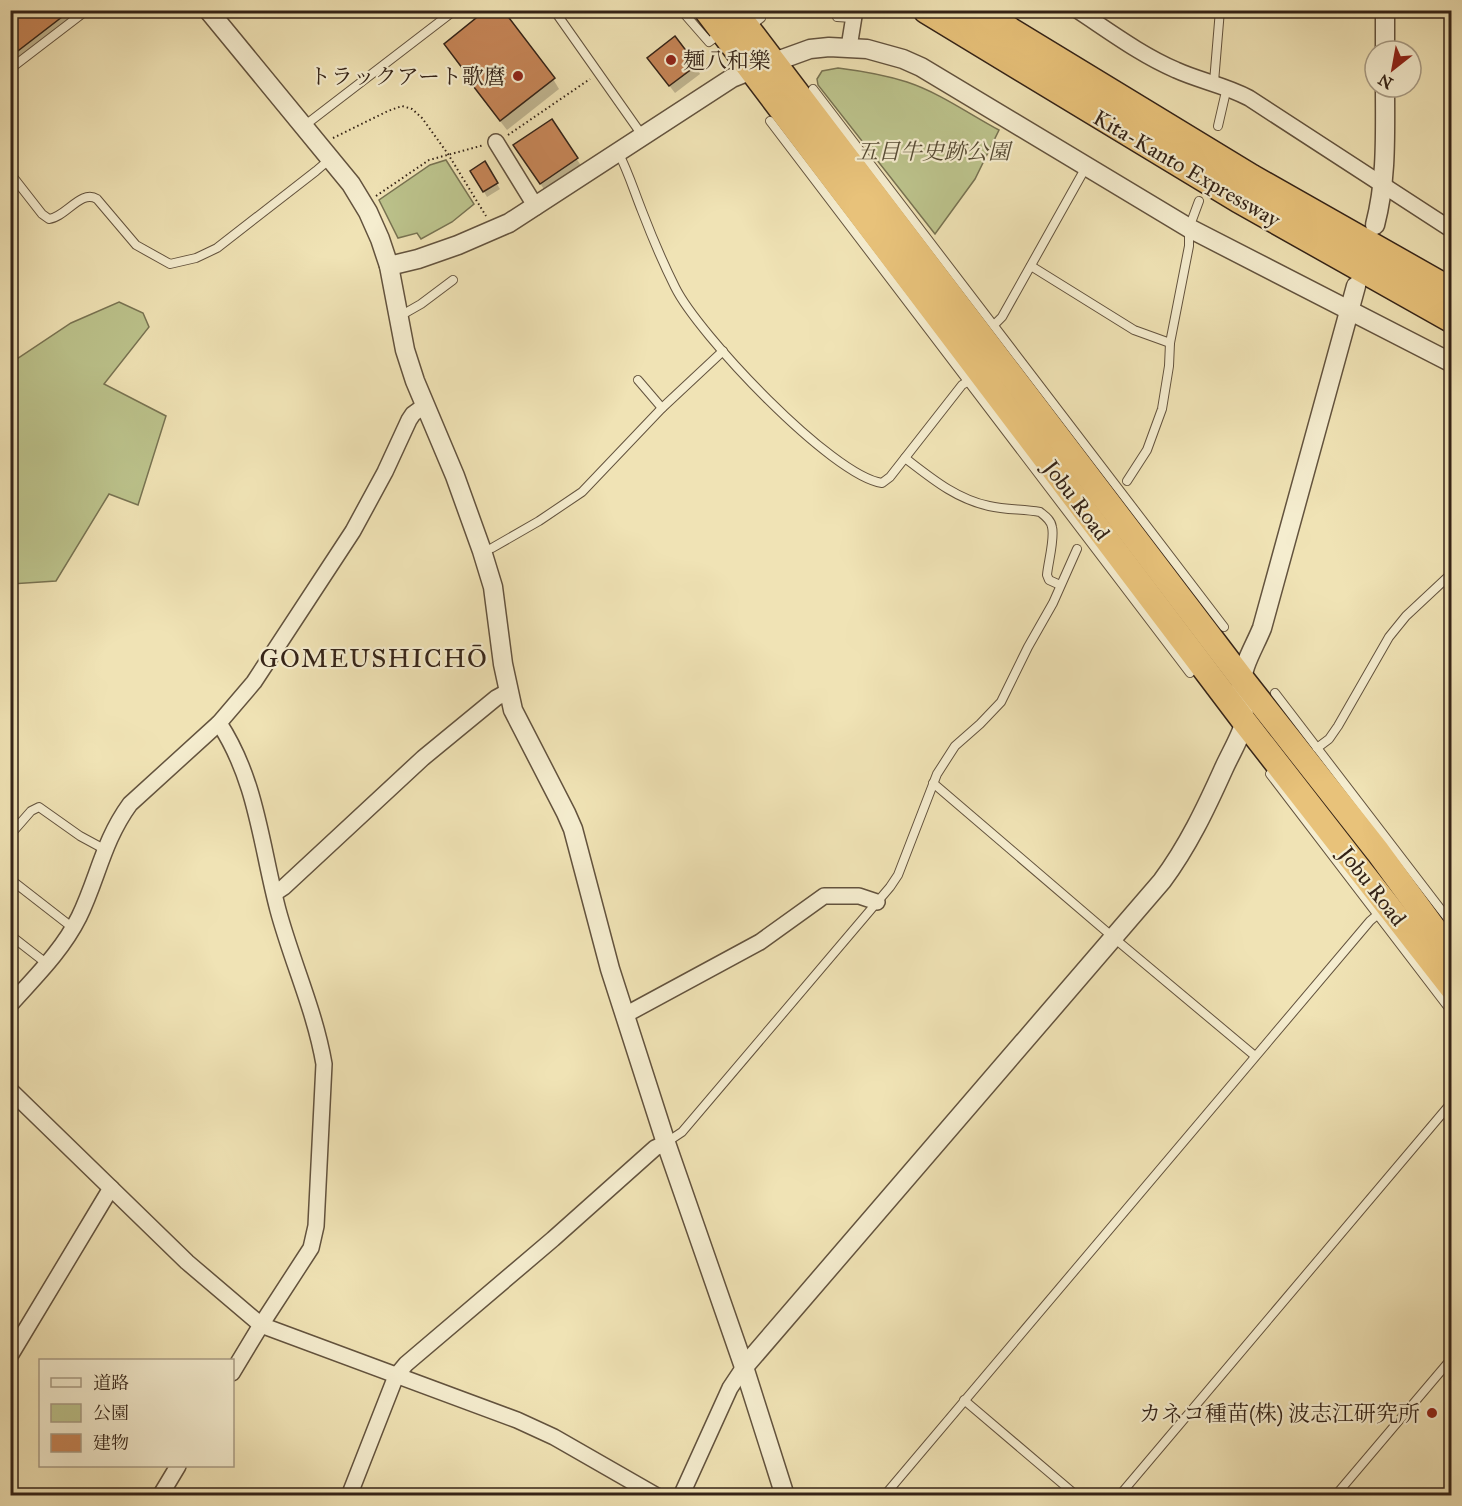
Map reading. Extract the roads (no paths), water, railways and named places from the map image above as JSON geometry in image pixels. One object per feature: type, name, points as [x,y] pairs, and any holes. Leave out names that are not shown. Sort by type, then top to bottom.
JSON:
[{"type":"highway","name":"Jobu Road","points":[[706,10],[723,33],[764,67],[870,176],[1096,472],[1242,679],[1384,848],[1452,953]]},
{"type":"highway","name":"Kita-Kanto Expressway","points":[[927,10],[1239,199],[1452,319]]},
{"type":"highway","name":"Kita-Kanto Expressway","points":[[975,10],[1251,178],[1452,292]]},
{"type":"highway","name":"Jobu Road","points":[[746,16],[764,67],[875,245],[1118,567],[1244,721],[1452,988]]},
{"type":"street","points":[[1077,10],[1164,64],[1249,98],[1452,230]]},
{"type":"street","points":[[1385,10],[1385,39]]},
{"type":"street","points":[[208,11],[326,152],[351,184],[368,212],[388,266],[405,350],[424,406],[455,476],[493,587],[507,692],[520,726],[570,821],[610,969],[785,1496]]},
{"type":"street","points":[[848,15],[849,47]]},
{"type":"street","points":[[388,266],[436,253],[492,230],[536,207],[617,151],[732,78],[810,49],[849,47],[886,53],[921,67],[1189,228],[1452,363]]},
{"type":"street","points":[[1374,225],[1385,169],[1385,99]]},
{"type":"street","points":[[496,142],[536,207]]},
{"type":"street","points":[[681,1496],[730,1388],[744,1367],[1114,938],[1179,859],[1212,799],[1242,730],[1244,721],[1241,689],[1245,665],[1262,628],[1356,286]]},
{"type":"street","points":[[10,1005],[73,928],[89,893],[104,849],[120,818],[135,799],[219,723],[254,682],[332,565],[375,490],[409,420],[424,406]]},
{"type":"street","points":[[275,893],[423,758],[496,698],[507,692]]},
{"type":"street","points":[[219,723],[228,737],[254,800],[278,911],[321,1044],[324,1064],[316,1226],[311,1248],[234,1370]]},
{"type":"street","points":[[625,1015],[760,942],[824,896],[859,896],[877,902]]},
{"type":"street","points":[[10,1090],[187,1262],[261,1325],[554,1437],[657,1496]]},
{"type":"street","points":[[349,1496],[396,1376],[406,1364],[553,1239],[655,1148],[666,1143]]},
{"type":"street","points":[[10,1356],[111,1188]]},
{"type":"street","points":[[160,1496],[177,1467]]},
{"type":"lane","points":[[10,69],[87,10]]},
{"type":"lane","points":[[304,126],[455,10]]},
{"type":"lane","points":[[554,10],[642,135]]},
{"type":"lane","points":[[681,10],[709,42],[723,33]]},
{"type":"lane","points":[[1218,126],[1221,85],[1220,10]]},
{"type":"lane","points":[[813,88],[870,176],[994,325],[1096,472],[1224,627]]},
{"type":"lane","points":[[770,121],[875,245],[967,382],[1118,567],[1190,673]]},
{"type":"lane","points":[[617,151],[676,289],[723,351],[799,430],[835,457],[871,480],[882,483],[905,458],[962,385],[967,382]]},
{"type":"lane","points":[[10,173],[42,214],[49,219],[56,218],[85,197],[93,196],[136,245],[170,264],[195,258],[217,248],[316,171],[326,152]]},
{"type":"lane","points":[[994,325],[1002,317],[1086,167]]},
{"type":"lane","points":[[1126,481],[1142,461],[1158,425],[1165,391],[1170,343],[1189,246],[1189,228],[1198,201]]},
{"type":"lane","points":[[1031,266],[1134,330],[1170,343]]},
{"type":"lane","points":[[399,317],[453,280]]},
{"type":"lane","points":[[482,551],[492,548],[539,521],[582,492],[662,408],[723,351]]},
{"type":"lane","points":[[638,380],[662,408]]},
{"type":"lane","points":[[905,458],[957,495],[990,506],[1040,512],[1047,517],[1052,525],[1053,537],[1047,575],[1049,580],[1060,585]]},
{"type":"lane","points":[[666,1143],[682,1132],[898,875],[933,783],[955,746],[985,720],[1001,702],[1053,603],[1077,549]]},
{"type":"lane","points":[[1317,748],[1338,726],[1396,628],[1452,573]]},
{"type":"lane","points":[[1275,693],[1317,748],[1384,848],[1452,924]]},
{"type":"lane","points":[[1270,774],[1452,1012]]},
{"type":"lane","points":[[933,783],[1255,1056]]},
{"type":"lane","points":[[10,835],[31,811],[39,807],[80,836],[104,849]]},
{"type":"lane","points":[[10,879],[73,928]]},
{"type":"lane","points":[[884,1496],[1377,915]]},
{"type":"lane","points":[[10,935],[46,963]]},
{"type":"lane","points":[[1119,1496],[1452,1102]]},
{"type":"lane","points":[[1335,1496],[1452,1358]]},
{"type":"lane","points":[[964,1400],[1077,1496]]},
{"type":"place","name":"麺八和樂","points":[[671,60]]},
{"type":"place","name":"トラックアート歌麿","points":[[518,76]]},
{"type":"place","name":"カネコ種苗(株) 波志江研究所","points":[[1432,1413]]},
{"type":"district","name":"GOMEUSHICHŌ","points":[[374,658]]},
{"type":"park label","name":"五目牛史跡公園","points":[[933,151]]}]
